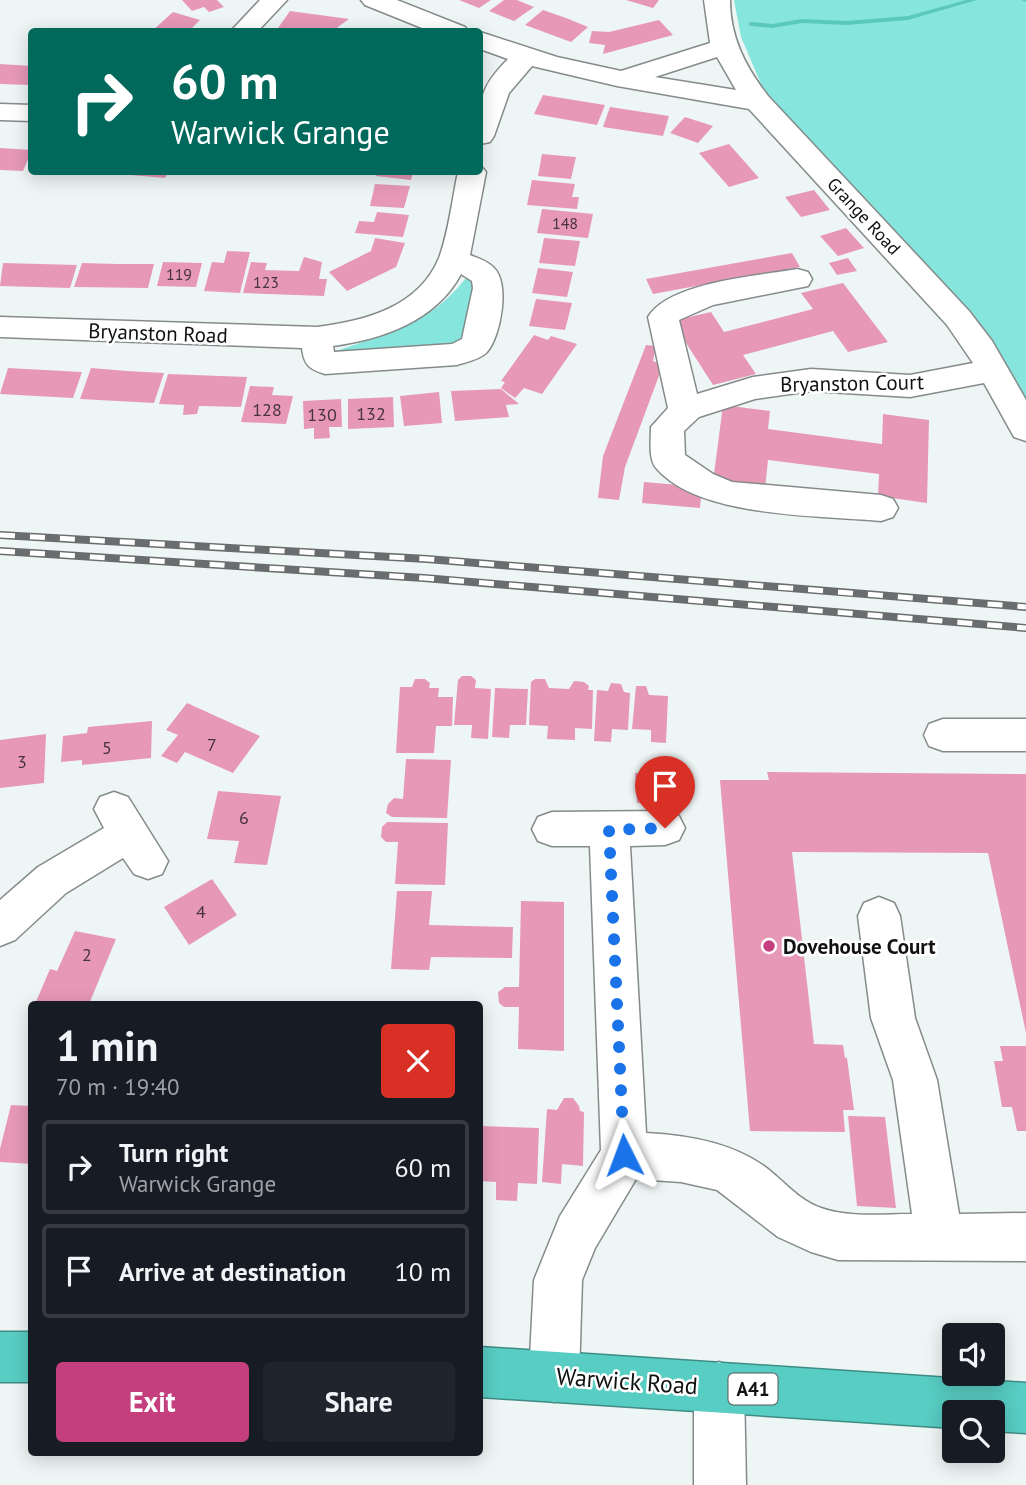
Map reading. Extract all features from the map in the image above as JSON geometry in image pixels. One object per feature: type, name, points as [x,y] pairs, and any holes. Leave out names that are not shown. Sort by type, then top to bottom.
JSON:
[{"type":"highway","points":[[0,1357],[28,1357]]},
{"type":"highway","name":"Warwick Road","points":[[483,1372],[1026,1408]]},
{"type":"street","points":[[246,28],[274,0]]},
{"type":"street","points":[[374,0],[446,28]]},
{"type":"street","name":"Grange Road","points":[[717,0],[716,18],[723,47],[739,77],[758,102],[958,318],[994,370],[1026,429]]},
{"type":"street","points":[[483,41],[525,58],[622,79],[758,102]]},
{"type":"street","points":[[622,79],[723,47]]},
{"type":"street","points":[[483,125],[487,111],[504,80],[513,67],[525,58]]},
{"type":"street","points":[[0,112],[28,113]]},
{"type":"street","name":"Bryanston Road","points":[[0,327],[317,338],[365,331],[407,313],[437,289],[454,259],[471,175]]},
{"type":"street","points":[[317,338],[319,360],[326,363],[457,354],[475,346],[481,334],[489,284],[485,276],[454,259]]},
{"type":"street","points":[[797,279],[690,300],[671,308],[663,317],[685,412],[667,427],[669,461],[701,483],[728,494],[881,508]]},
{"type":"street","name":"Bryanston Court","points":[[685,412],[753,388],[811,380],[909,386],[994,370]]},
{"type":"street","points":[[943,735],[1026,735]]},
{"type":"street","points":[[552,829],[665,828]]},
{"type":"street","points":[[554,1377],[558,1280],[577,1233],[624,1155],[609,830]]},
{"type":"street","points":[[1,923],[52,880],[130,835]]},
{"type":"street","points":[[879,916],[893,1018],[915,1080],[939,1236]]},
{"type":"street","points":[[624,1155],[688,1158],[735,1175],[756,1188],[799,1224],[824,1234],[848,1238],[1026,1237]]},
{"type":"street","points":[[719,1387],[720,1485]]},
{"type":"shaded area","points":[[734,0],[1026,0],[1026,412],[767,98],[741,37]]},
{"type":"shaded area","points":[[465,279],[476,279],[464,346],[336,356],[336,351],[390,332],[422,317],[451,295]]},
{"type":"building","points":[[182,0],[217,0],[224,7],[209,12],[204,7],[192,11]]},
{"type":"building","points":[[459,0],[491,0],[479,8]]},
{"type":"building","points":[[504,0],[517,0],[534,7],[514,21],[489,11]]},
{"type":"building","points":[[626,0],[659,0],[653,8]]},
{"type":"building","points":[[543,10],[588,27],[571,42],[525,25]]},
{"type":"building","points":[[290,11],[349,19],[337,28],[278,28]]},
{"type":"building","points":[[173,12],[200,20],[192,28],[155,28]]},
{"type":"building","points":[[659,20],[673,35],[603,54],[605,45],[589,43],[592,31],[609,32]]},
{"type":"building","points":[[0,64],[28,66],[28,85],[0,84]]},
{"type":"building","points":[[543,95],[605,105],[597,125],[534,114]]},
{"type":"building","points":[[610,107],[669,116],[663,136],[603,127]]},
{"type":"building","points":[[685,117],[713,126],[698,143],[670,133]]},
{"type":"building","points":[[729,144],[759,178],[729,187],[699,153]]},
{"type":"building","points":[[0,148],[28,150],[28,159],[23,171],[0,170]]},
{"type":"building","points":[[542,154],[576,157],[571,179],[538,176]]},
{"type":"building","points":[[131,175],[166,175],[165,178]]},
{"type":"building","points":[[376,175],[412,175],[411,180]]},
{"type":"building","points":[[532,180],[575,184],[572,197],[579,197],[577,209],[527,205]]},
{"type":"building","points":[[375,184],[410,186],[404,208],[370,206]]},
{"type":"building","points":[[814,190],[830,210],[801,217],[785,197]]},
{"type":"building","points":[[542,209],[593,214],[588,238],[537,233]]},
{"type":"building","points":[[377,212],[409,215],[403,237],[355,233],[359,221],[374,222]]},
{"type":"building","points":[[846,228],[864,248],[838,256],[820,236]]},
{"type":"building","points":[[375,238],[405,243],[396,267],[347,291],[329,272],[371,251]]},
{"type":"building","points":[[544,238],[580,241],[575,266],[539,263]]},
{"type":"building","points":[[227,251],[250,252],[240,293],[204,291],[212,262],[224,263]]},
{"type":"building","points":[[792,253],[800,267],[653,294],[646,279]]},
{"type":"building","points":[[304,257],[322,262],[319,279],[327,279],[324,296],[243,293],[251,262],[267,263],[265,270],[299,271]]},
{"type":"building","points":[[848,258],[857,271],[837,275],[829,263]]},
{"type":"building","points":[[163,262],[202,263],[196,287],[157,286]]},
{"type":"building","points":[[3,263],[77,265],[70,288],[0,286]]},
{"type":"building","points":[[82,263],[154,264],[148,288],[74,287]]},
{"type":"building","points":[[538,268],[573,272],[567,297],[532,293]]},
{"type":"building","points":[[843,283],[888,342],[848,352],[833,331],[743,355],[756,374],[713,385],[672,321],[711,312],[724,332],[813,309],[801,293]]},
{"type":"building","points":[[536,299],[572,303],[565,330],[529,326]]},
{"type":"building","points":[[534,335],[548,340],[551,336],[577,344],[542,394],[524,388],[515,398],[501,388],[505,382],[501,381]]},
{"type":"building","points":[[646,345],[656,346],[653,361],[663,365],[625,467],[619,500],[598,498],[603,456]]},
{"type":"building","points":[[8,368],[82,372],[73,398],[0,394]]},
{"type":"building","points":[[91,368],[164,373],[154,403],[80,399]]},
{"type":"building","points":[[168,374],[247,377],[241,407],[199,406],[197,414],[183,415],[184,405],[159,404]]},
{"type":"building","points":[[250,386],[274,387],[272,395],[293,396],[286,424],[241,422]]},
{"type":"building","points":[[501,389],[519,404],[506,405],[509,417],[455,421],[451,391]]},
{"type":"building","points":[[439,392],[442,423],[404,426],[400,396]]},
{"type":"building","points":[[393,397],[394,427],[348,429],[348,399]]},
{"type":"building","points":[[341,399],[342,427],[329,427],[330,438],[314,439],[314,428],[304,429],[303,401]]},
{"type":"building","points":[[723,405],[770,411],[768,429],[882,444],[883,414],[929,420],[927,503],[878,496],[879,474],[768,460],[765,489],[713,482]]},
{"type":"building","points":[[644,482],[702,487],[700,508],[642,503]]},
{"type":"building","points":[[462,676],[471,676],[476,680],[475,688],[491,689],[488,739],[471,738],[472,725],[454,725],[458,680]]},
{"type":"building","points":[[415,679],[425,679],[430,683],[429,688],[439,688],[438,697],[453,697],[452,726],[436,726],[434,753],[396,753],[400,687],[412,687]]},
{"type":"building","points":[[545,679],[549,688],[569,689],[574,681],[584,682],[589,686],[588,690],[593,690],[592,729],[575,728],[575,740],[547,739],[548,726],[529,725],[531,682]]},
{"type":"building","points":[[611,683],[621,684],[624,692],[630,693],[628,730],[612,729],[611,742],[594,741],[597,690],[608,691]]},
{"type":"building","points":[[636,686],[646,686],[649,695],[668,696],[666,743],[651,742],[651,730],[632,729]]},
{"type":"building","points":[[495,688],[528,689],[526,725],[510,725],[509,738],[492,737]]},
{"type":"building","points":[[187,703],[260,736],[233,773],[185,752],[177,763],[161,756],[178,735],[166,730]]},
{"type":"building","points":[[152,721],[151,758],[82,765],[82,760],[61,762],[63,736],[87,733],[88,727]]},
{"type":"building","points":[[46,734],[44,783],[0,788],[0,740]]},
{"type":"building","points":[[406,759],[451,760],[447,818],[392,817],[386,813],[388,804],[394,798],[403,799]]},
{"type":"building","name":"Dovehouse Court","points":[[767,772],[1026,774],[1026,1033],[988,853],[792,852],[814,1044],[843,1045],[847,1058],[854,1110],[843,1110],[845,1132],[750,1131],[720,780],[769,780]]},
{"type":"building","points":[[635,773],[670,773],[672,803],[637,803]]},
{"type":"building","points":[[218,791],[281,796],[267,865],[234,863],[239,841],[207,839]]},
{"type":"building","points":[[387,822],[448,823],[445,885],[395,884],[398,842],[386,842],[381,837],[382,827]]},
{"type":"building","points":[[212,879],[237,915],[189,945],[164,907]]},
{"type":"building","points":[[397,891],[432,891],[429,925],[513,927],[512,958],[431,957],[429,970],[391,969]]},
{"type":"building","points":[[521,901],[564,902],[564,1051],[518,1049],[519,1007],[504,1007],[499,1003],[498,992],[505,987],[519,987]]},
{"type":"building","points":[[75,931],[116,939],[90,1001],[36,1001],[50,969],[57,971]]},
{"type":"building","points":[[1000,1046],[1026,1046],[1026,1131],[1017,1131],[1012,1107],[1002,1107],[994,1061],[1003,1061]]},
{"type":"building","points":[[564,1098],[573,1098],[580,1111],[584,1112],[583,1166],[562,1164],[561,1184],[542,1182],[547,1109],[557,1110]]},
{"type":"building","points":[[11,1105],[28,1106],[28,1164],[0,1162],[0,1149]]},
{"type":"building","points":[[848,1116],[885,1117],[896,1208],[857,1206]]},
{"type":"building","points":[[483,1126],[539,1128],[537,1184],[518,1183],[517,1201],[496,1200],[496,1182],[483,1181]]},
{"type":"waterway","points":[[751,24],[772,26],[802,21],[847,23],[908,18],[974,0]]},
{"type":"railway","points":[[0,535],[427,559],[1026,607]]},
{"type":"railway","points":[[0,551],[424,578],[1026,628]]},
{"type":"place","name":"Dovehouse Court","points":[[769,946]]},
{"type":"route","points":[[624,1155],[609,830],[665,828]]}]
